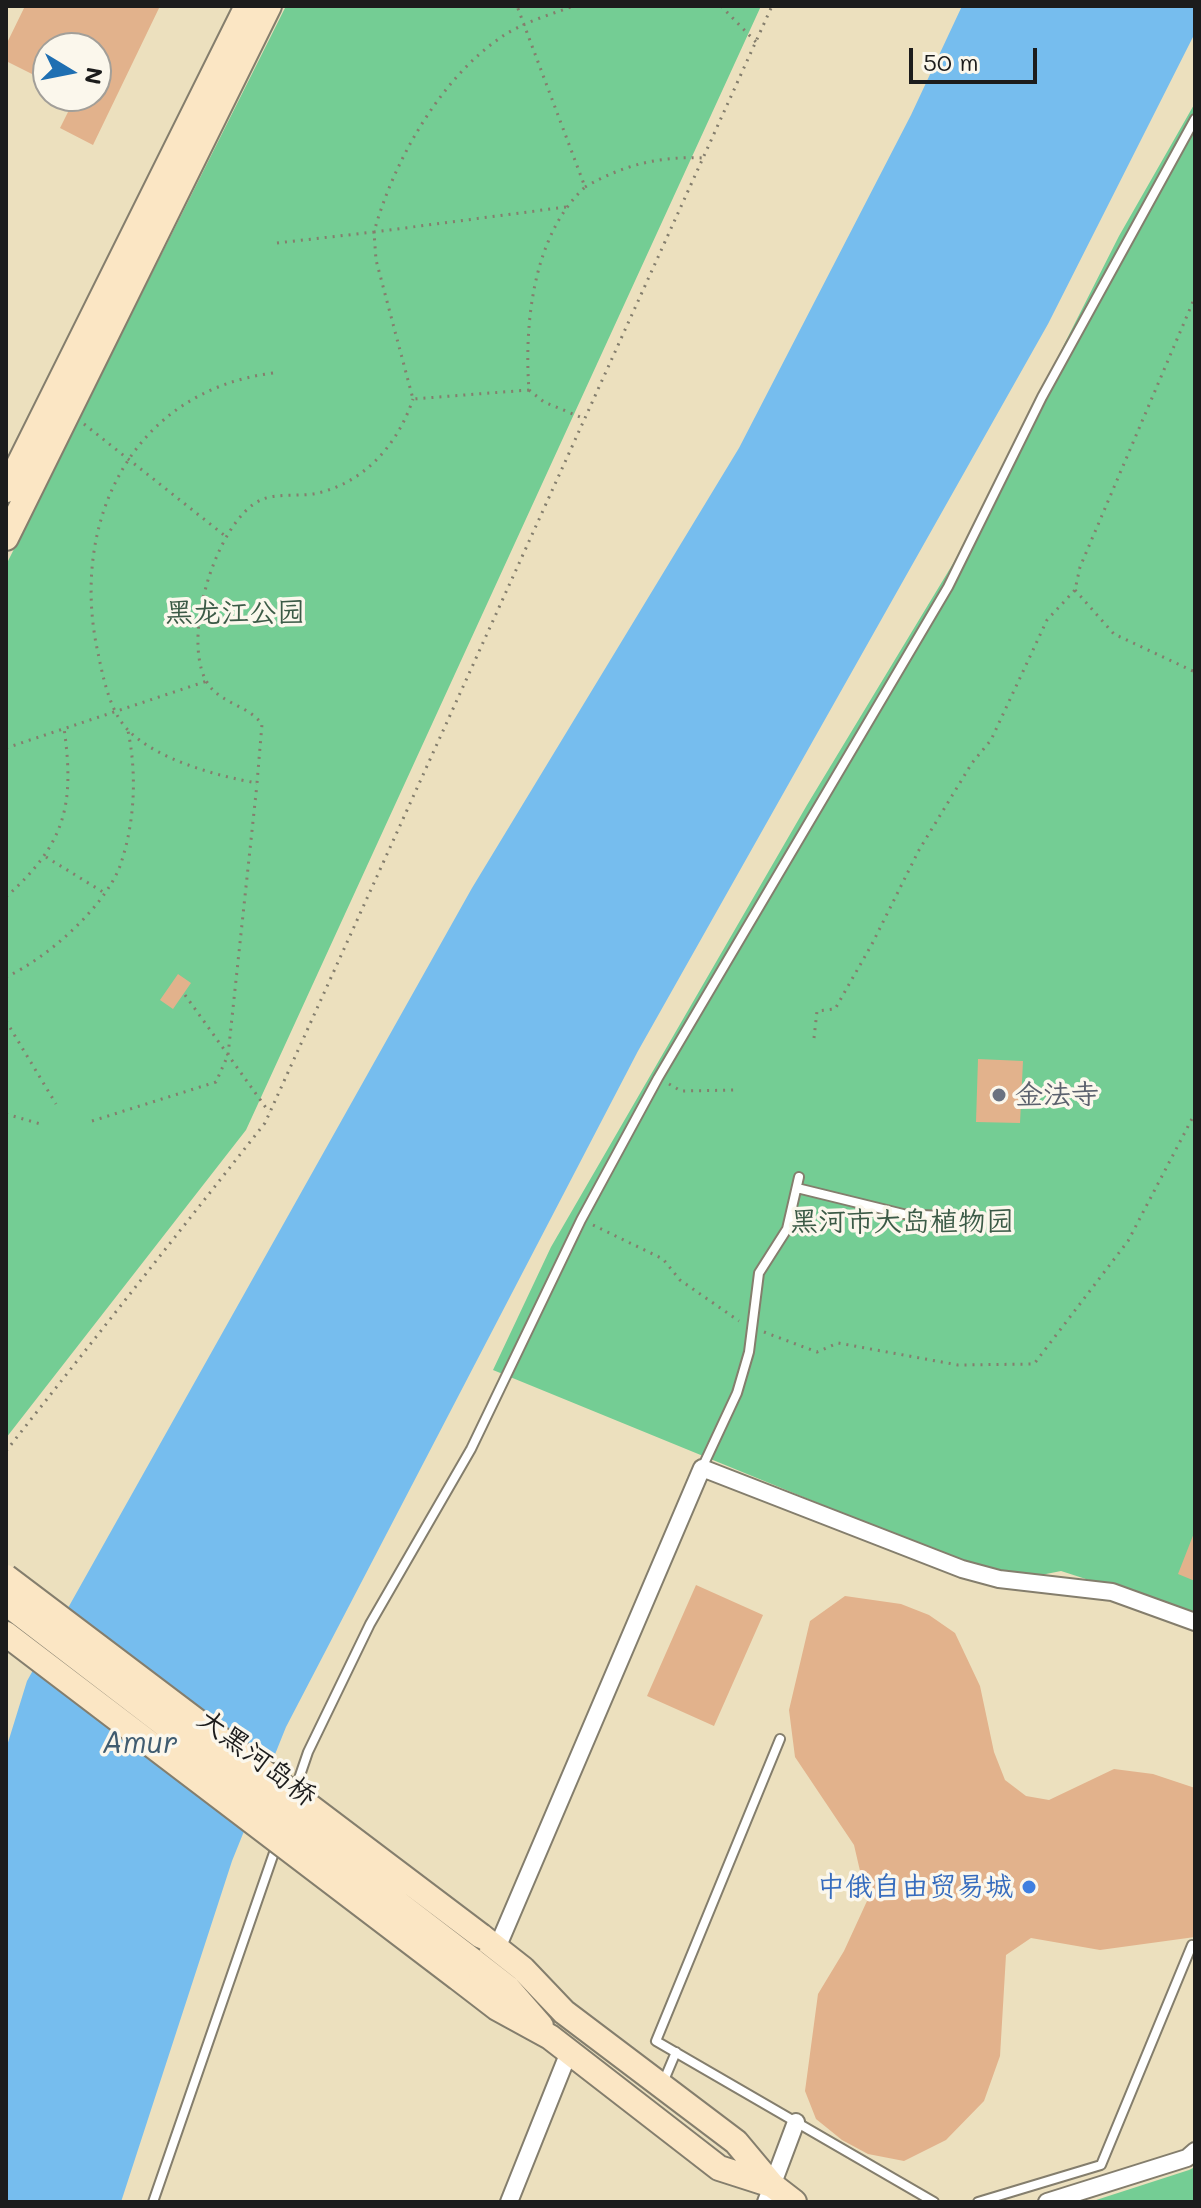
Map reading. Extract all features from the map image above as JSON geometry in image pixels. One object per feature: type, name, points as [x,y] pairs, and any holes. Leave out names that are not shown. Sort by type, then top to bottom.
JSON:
[{"type":"main road","points":[[6,490],[247,6]]},
{"type":"main road","points":[[6,538],[269,6]]},
{"type":"main road","points":[[6,1577],[523,1969],[564,2012],[736,2142],[769,2194]]},
{"type":"main road","name":"大黑河岛桥","points":[[6,1603],[465,1969]]},
{"type":"main road","points":[[6,1634],[465,1969],[564,2012]]},
{"type":"main road","points":[[465,1969],[497,2008],[560,2045],[719,2168],[769,2194],[794,2202]]},
{"type":"main road","points":[[508,1988],[560,2045]]},
{"type":"street","points":[[489,1942],[702,1468],[962,1569],[999,1579],[1030,1580],[1112,1592],[1195,1622]]},
{"type":"street","points":[[509,2202],[560,2045]]},
{"type":"street","points":[[769,2194],[796,2122]]},
{"type":"street","points":[[1047,2202],[1187,2158],[1195,2151]]},
{"type":"lane","points":[[153,2202],[308,1752],[370,1624],[471,1449],[581,1220],[658,1078],[948,587],[1042,397],[1195,119]]},
{"type":"lane","points":[[702,1468],[737,1393],[749,1352],[759,1273],[787,1229],[799,1177]]},
{"type":"lane","points":[[797,1188],[903,1214],[981,1218]]},
{"type":"lane","points":[[780,1739],[656,2041],[934,2202]]},
{"type":"lane","points":[[978,2202],[1101,2165],[1192,1945]]},
{"type":"lane","points":[[662,2086],[676,2052]]},
{"type":"path","points":[[517,6],[585,187]]},
{"type":"path","points":[[92,1121],[216,1082],[228,1055],[262,724],[255,715],[212,689],[201,663],[198,621],[224,535],[240,516],[263,500],[318,493],[347,483],[375,463],[397,435],[413,399],[376,260],[374,232],[400,159],[472,60],[524,25],[574,6]]},
{"type":"path","points":[[721,6],[756,42]]},
{"type":"path","points":[[6,1451],[265,1123],[772,6]]},
{"type":"path","points":[[529,390],[533,296],[543,258],[566,207],[585,187],[635,163],[673,156],[703,158]]},
{"type":"path","points":[[277,243],[566,207]]},
{"type":"path","points":[[814,1038],[817,1011],[835,1009],[919,850],[972,763],[991,740],[1047,620],[1075,590],[1080,567],[1195,297]]},
{"type":"path","points":[[6,977],[44,955],[67,935],[103,892],[119,866],[134,795],[134,760],[128,731],[116,711],[92,626],[89,577],[92,545],[129,459],[157,424],[191,398],[242,377],[273,373]]},
{"type":"path","points":[[413,399],[529,390],[544,402],[585,419]]},
{"type":"path","points":[[81,421],[224,535]]},
{"type":"path","points":[[1075,590],[1114,634],[1195,672]]},
{"type":"path","points":[[6,748],[207,681]]},
{"type":"path","points":[[6,897],[46,857],[66,813],[70,774],[64,728]]},
{"type":"path","points":[[128,731],[185,764],[257,783]]},
{"type":"path","points":[[46,857],[103,892]]},
{"type":"path","points":[[185,995],[270,1112]]},
{"type":"path","points":[[6,1021],[56,1104]]},
{"type":"path","points":[[658,1078],[681,1091],[736,1090]]},
{"type":"path","points":[[581,1220],[663,1259],[680,1280],[751,1326],[817,1352],[838,1343],[958,1365],[1034,1364],[1128,1241],[1195,1113]]},
{"type":"path","points":[[6,1114],[44,1125]]},
{"type":"green space","name":"黑龙江公园","points":[[286,6],[761,6],[246,1130],[6,1438],[6,565]]},
{"type":"green space","name":"黑河市大岛植物园","points":[[1195,103],[1195,1614],[1061,1571],[1036,1576],[995,1573],[967,1564],[493,1370],[551,1247],[807,805],[954,562],[1119,236]]},
{"type":"green space","points":[[1195,2167],[1195,2202],[1090,2202],[1189,2170]]},
{"type":"water","name":"Amur","points":[[962,6],[1195,6],[1195,33],[1048,324],[638,1051],[286,1727],[232,1861],[121,2202],[6,2202],[6,1749],[27,1681],[472,888],[739,448],[911,115]]},
{"type":"building","points":[[25,6],[160,6],[112,106],[112,32],[32,32],[32,74],[6,61],[6,45]]},
{"type":"building","points":[[68,112],[109,112],[93,145],[60,128]]},
{"type":"building","points":[[178,974],[191,983],[173,1009],[160,1000]]},
{"type":"building","points":[[978,1059],[1023,1061],[1020,1123],[976,1122]]},
{"type":"building","points":[[1195,1533],[1195,1581],[1178,1574]]},
{"type":"building","points":[[696,1585],[763,1615],[714,1726],[647,1696]]},
{"type":"building","name":"中俄自由贸易城","points":[[845,1596],[901,1604],[929,1615],[955,1633],[980,1686],[994,1752],[1005,1780],[1026,1796],[1049,1800],[1114,1769],[1153,1774],[1195,1788],[1195,1937],[1100,1950],[1031,1938],[1006,1955],[1000,2056],[984,2101],[946,2140],[904,2161],[868,2154],[842,2140],[816,2119],[805,2091],[818,1994],[844,1951],[867,1901],[854,1845],[795,1757],[789,1710],[810,1621]]},
{"type":"place","name":"金法寺","points":[[999,1095]]},
{"type":"place","name":"中俄自由贸易城","points":[[1029,1887]]}]
